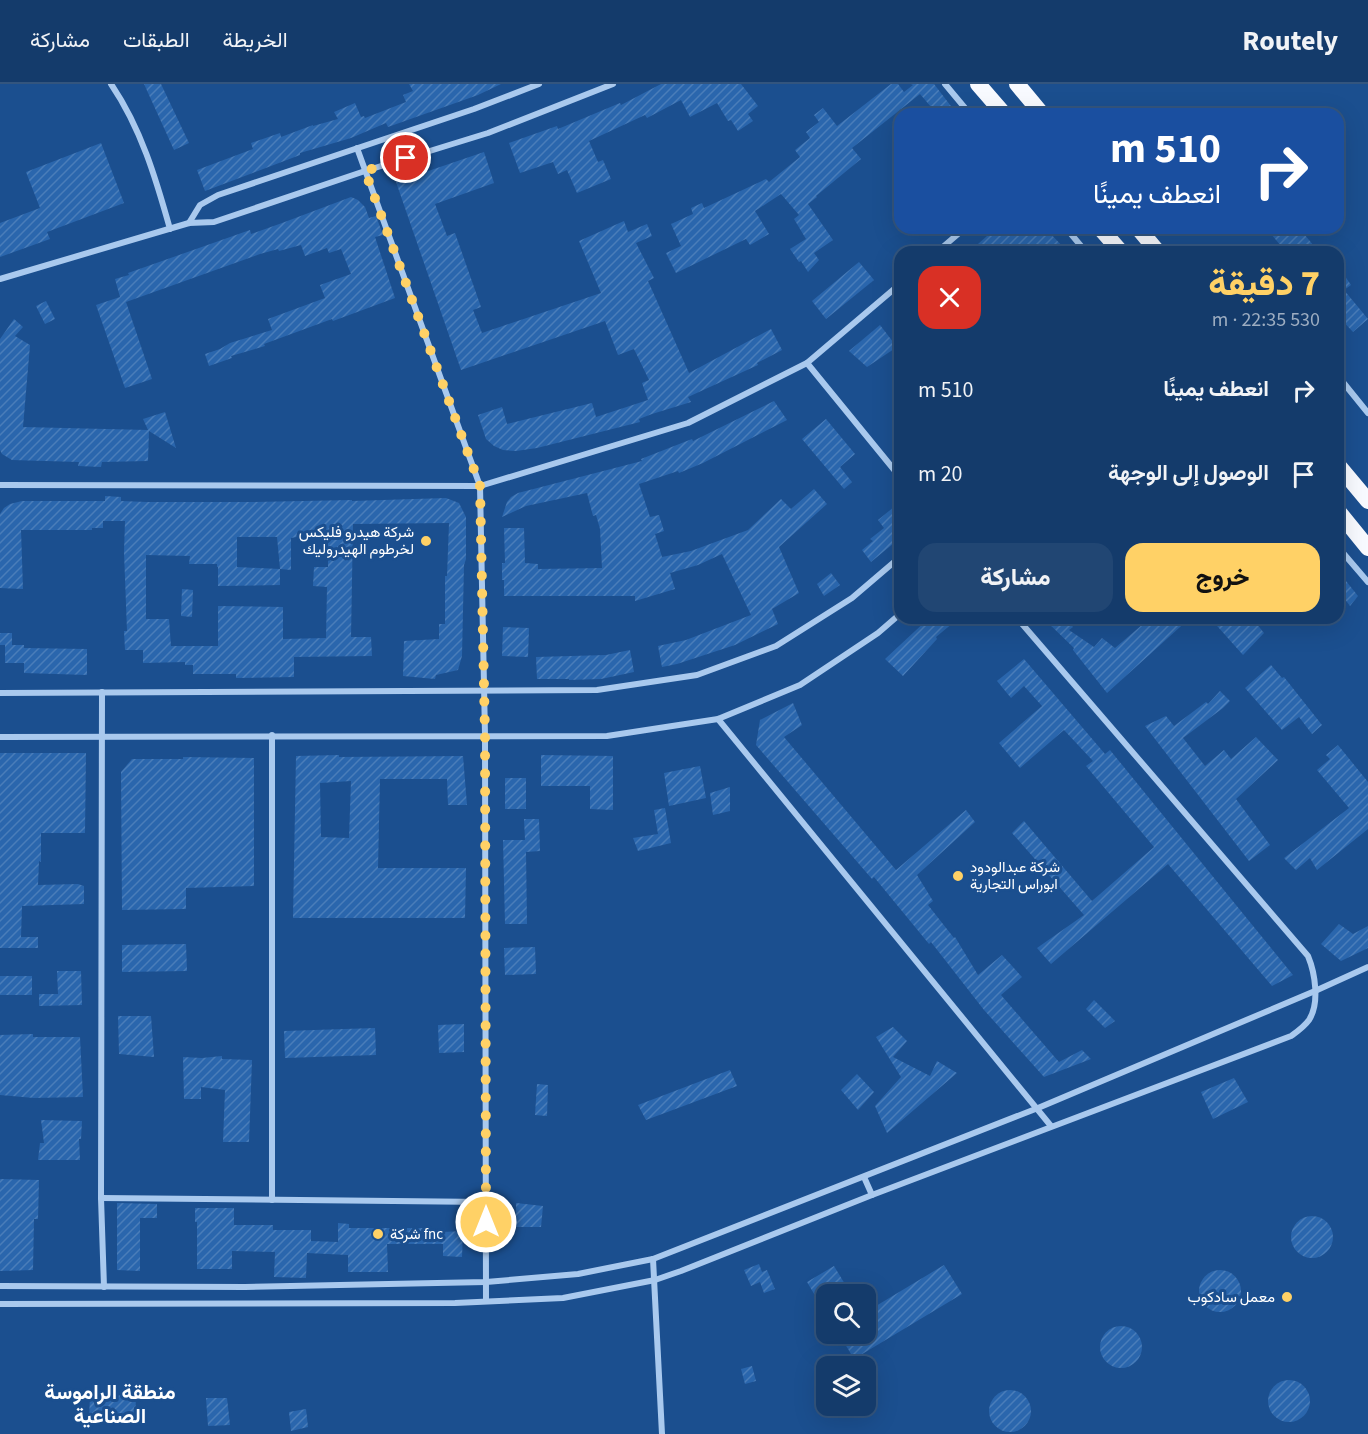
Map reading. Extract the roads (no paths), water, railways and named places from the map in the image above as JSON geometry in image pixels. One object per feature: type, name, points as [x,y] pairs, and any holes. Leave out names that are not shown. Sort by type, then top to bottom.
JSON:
[{"type":"highway","points":[[978,84],[999,108]]},
{"type":"highway","points":[[1017,84],[1037,108]]},
{"type":"highway","points":[[1106,234],[1116,246]]},
{"type":"highway","points":[[1143,234],[1153,246]]},
{"type":"highway","points":[[1344,472],[1368,501]]},
{"type":"highway","points":[[1344,518],[1368,548]]},
{"type":"street","points":[[111,84],[134,124],[154,173],[170,229]]},
{"type":"street","points":[[189,223],[200,205],[211,198],[474,109],[539,84]]},
{"type":"street","points":[[0,279],[189,223],[214,222],[365,171],[488,133],[613,84]]},
{"type":"street","points":[[945,84],[965,108]]},
{"type":"street","points":[[357,148],[480,486],[485,735],[486,1301]]},
{"type":"street","points":[[944,246],[958,234]]},
{"type":"street","points":[[1070,234],[1081,246]]},
{"type":"street","points":[[0,485],[480,486],[688,423],[807,363],[894,289]]},
{"type":"street","points":[[807,363],[894,470]]},
{"type":"street","points":[[1344,383],[1368,413]]},
{"type":"street","points":[[1344,554],[1368,582]]},
{"type":"street","points":[[0,693],[597,690],[698,675],[776,646],[852,598],[894,562]]},
{"type":"street","points":[[0,737],[102,735],[606,736],[718,718],[800,685],[878,633],[894,619]]},
{"type":"street","points":[[0,1304],[486,1301],[563,1298],[655,1280],[1051,1126],[1291,1036],[1310,1019],[1314,1007],[1313,968],[1308,956],[1022,624]]},
{"type":"street","points":[[102,692],[101,1198],[104,1287]]},
{"type":"street","points":[[718,718],[1051,1126]]},
{"type":"street","points":[[272,735],[272,1200]]},
{"type":"street","points":[[0,1286],[244,1287],[486,1282],[578,1275],[653,1259],[1038,1108],[1315,991],[1368,966]]},
{"type":"street","points":[[864,1177],[872,1195]]},
{"type":"street","points":[[101,1198],[486,1202]]},
{"type":"street","points":[[653,1259],[662,1434]]},
{"type":"place","name":"شركة هيدرو فليكس لخرطوم الهيدروليك","points":[[426,541]]},
{"type":"place","name":"شركة عبدالودود ابوراس التجارية","points":[[958,876]]},
{"type":"place","name":"شركة fnc","points":[[378,1234]]},
{"type":"place","name":"معمل سادكوب","points":[[1287,1297]]},
{"type":"district","name":"منطقة الراموسة الصناعية","points":[[110,1404]]}]
